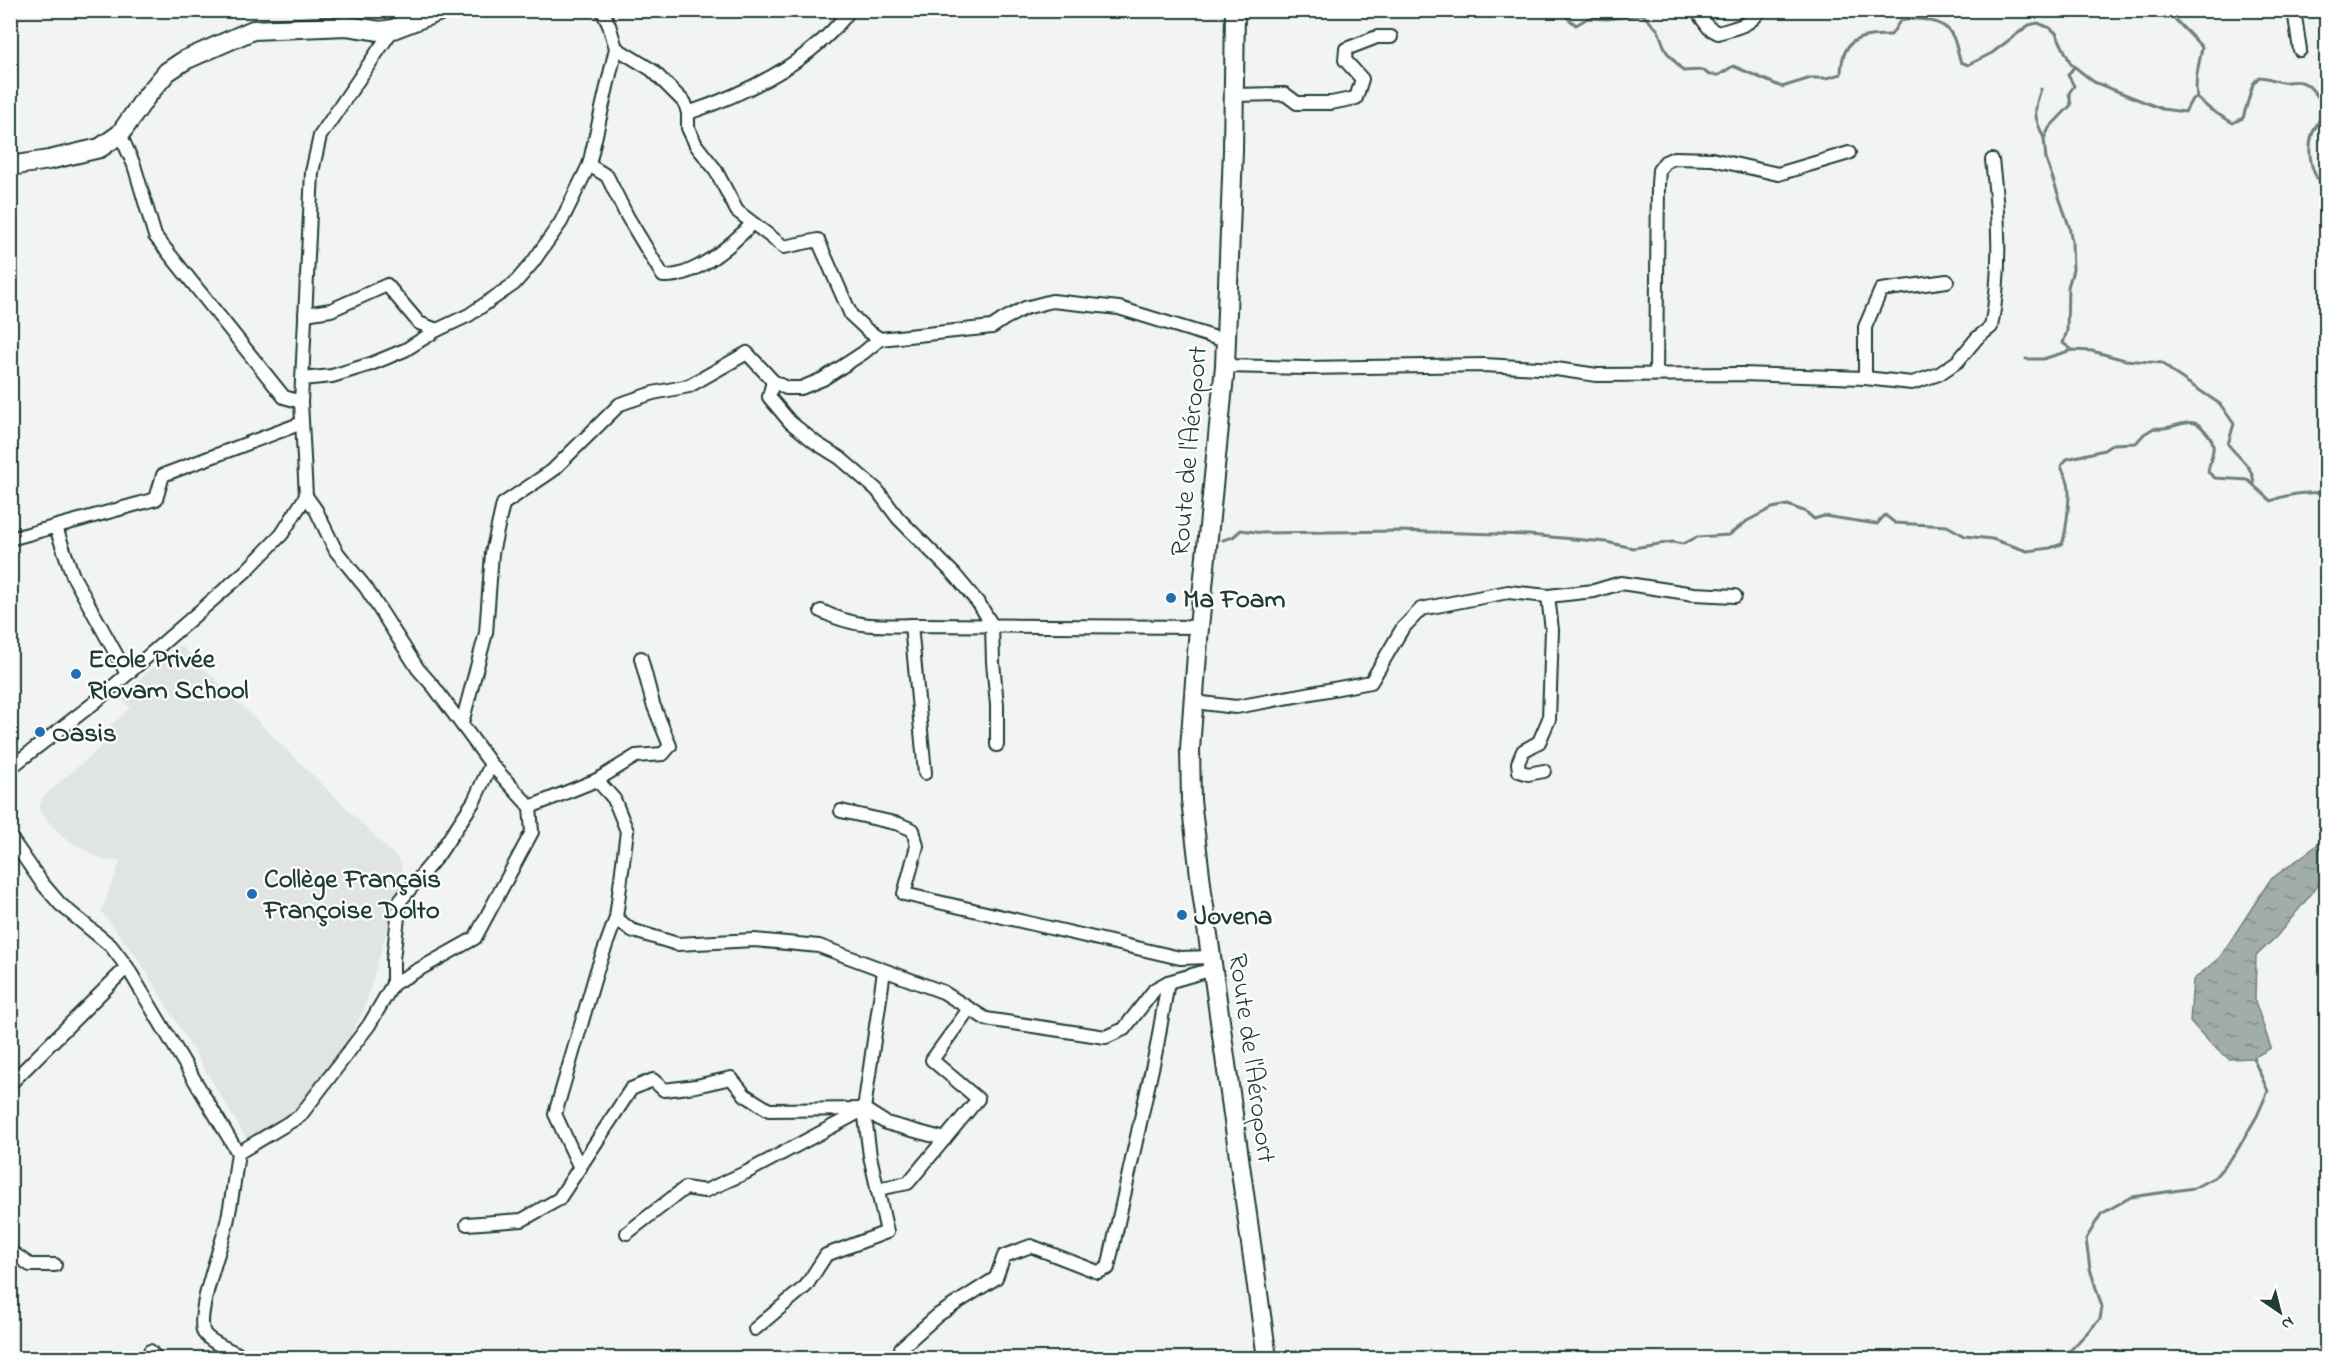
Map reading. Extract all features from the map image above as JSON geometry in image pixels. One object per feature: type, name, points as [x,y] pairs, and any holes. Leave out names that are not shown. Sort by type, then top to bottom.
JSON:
[{"type":"main road","points":[[10,166],[100,148],[120,134],[167,72],[193,56],[253,30],[347,26],[380,31],[393,29],[443,10]]},
{"type":"main road","name":"Route de l'Aéroport","points":[[1235,10],[1225,366],[1199,627],[1190,749],[1191,800],[1267,1359]]},
{"type":"street","points":[[302,379],[332,376],[405,350],[437,330],[469,315],[514,284],[533,262],[561,222],[589,165],[616,48],[602,10]]},
{"type":"street","points":[[688,113],[714,104],[784,70],[818,44],[850,10]]},
{"type":"street","points":[[2294,10],[2300,50]]},
{"type":"street","points":[[1700,15],[1709,28],[1718,33],[1748,24],[1755,19],[1759,11]]},
{"type":"street","points":[[393,29],[320,136],[312,172],[301,402],[306,496],[316,510],[336,551],[366,588],[418,669],[462,723],[491,764],[530,807],[532,832],[475,938],[393,984]]},
{"type":"street","points":[[1234,95],[1285,94],[1297,103],[1331,103],[1356,98],[1362,79],[1345,60],[1346,49],[1377,37],[1391,38]]},
{"type":"street","points":[[616,48],[652,70],[685,103],[688,128],[696,145],[715,169],[737,212],[784,247],[818,240],[851,315],[880,339]]},
{"type":"street","points":[[120,134],[134,165],[155,236],[284,398],[301,402]]},
{"type":"street","points":[[1656,374],[1658,184],[1659,170],[1665,162],[1674,158],[1712,159],[1778,174],[1849,153]]},
{"type":"street","points":[[1225,366],[1306,368],[1484,365],[1556,369],[1597,375],[1742,374],[1865,378],[1912,383],[1940,374],[1958,360],[1977,338],[1991,327],[1998,289],[1999,232],[1992,160]]},
{"type":"street","points":[[589,165],[607,176],[627,216],[663,276],[675,276],[705,262],[732,243],[752,224]]},
{"type":"street","points":[[1865,378],[1865,327],[1881,290],[1947,281]]},
{"type":"street","points":[[305,314],[331,310],[387,285],[419,323],[437,330]]},
{"type":"street","points":[[462,723],[486,633],[492,554],[503,504],[552,471],[620,404],[653,393],[688,386],[747,353],[773,381],[786,388],[801,388],[823,379],[880,339],[992,327],[1024,308],[1052,301],[1119,308],[1226,341]]},
{"type":"street","points":[[773,381],[769,397],[790,422],[840,458],[877,490],[898,518],[955,575],[980,605],[992,625],[997,745]]},
{"type":"street","points":[[10,539],[156,499],[163,476],[302,423]]},
{"type":"street","points":[[10,768],[94,703],[246,571],[282,534],[306,496]]},
{"type":"street","points":[[56,528],[73,576],[127,674]]},
{"type":"street","points":[[1194,702],[1236,707],[1371,682],[1402,629],[1421,609],[1508,592],[1548,596],[1594,591],[1621,583],[1694,594],[1736,596]]},
{"type":"street","points":[[1544,771],[1528,774],[1520,771],[1518,762],[1522,751],[1539,742],[1550,719],[1552,630],[1548,596]]},
{"type":"street","points":[[821,611],[847,622],[871,626],[1199,627]]},
{"type":"street","points":[[911,625],[925,773]]},
{"type":"street","points":[[530,807],[597,780],[636,756],[663,754],[670,746],[653,704],[641,658]]},
{"type":"street","points":[[238,1153],[300,1116],[369,1025],[393,984],[393,959],[400,901],[439,854],[469,810],[491,764]]},
{"type":"street","points":[[580,1167],[555,1114],[591,990],[616,918],[627,831],[614,799],[597,780]]},
{"type":"street","points":[[841,811],[899,824],[913,830],[917,846],[904,894],[1180,958],[1212,963]]},
{"type":"street","points":[[10,837],[42,883],[60,904],[111,946],[127,967],[238,1153],[226,1230],[211,1276],[202,1322],[203,1331],[208,1338],[247,1359]]},
{"type":"street","points":[[616,918],[631,930],[677,944],[754,940],[819,946],[943,992],[986,1020],[1106,1037],[1124,1029],[1155,989],[1212,963]]},
{"type":"street","points":[[10,1084],[127,967]]},
{"type":"street","points":[[755,1329],[806,1286],[826,1255],[887,1232],[877,1189],[864,1109],[884,971]]},
{"type":"street","points":[[901,1348],[938,1315],[996,1278],[1004,1256],[1031,1246],[1098,1272],[1108,1268],[1157,1046],[1168,982]]},
{"type":"street","points":[[877,1189],[908,1183],[978,1100],[933,1060],[969,1009]]},
{"type":"street","points":[[467,1224],[522,1220],[559,1199],[631,1089],[653,1080],[664,1090],[731,1078],[745,1095],[769,1110],[864,1109],[886,1123],[945,1140]]},
{"type":"street","points":[[627,1233],[685,1188],[705,1191],[747,1172],[864,1109]]},
{"type":"street","points":[[10,1251],[30,1265],[55,1266]]},
{"type":"shaded area","name":"Collège Français Françoise Dolto","points":[[180,645],[400,861],[402,870],[402,878],[364,1009],[321,1094],[313,1103],[248,1141],[139,960],[101,911],[121,860],[105,861],[64,838],[38,810],[43,797],[108,741],[102,733],[130,708],[120,696]]},
{"type":"water","points":[[2326,831],[2326,876],[2276,937],[2256,956],[2255,1001],[2271,1048],[2253,1058],[2229,1059],[2190,1021],[2193,980],[2220,957],[2270,880],[2316,846]]},
{"type":"waterway","points":[[1558,10],[1576,25],[1588,18],[1608,19],[1642,14],[1658,30],[1666,51],[1683,71],[1703,70],[1709,75],[1719,75],[1733,66],[1782,87],[1811,78],[1827,78],[1841,74],[1842,61],[1849,45],[1870,36],[1891,35],[1900,21],[1913,19],[1936,22],[1948,30],[1954,38],[1961,62],[1968,65],[1992,53],[2029,25],[2038,23],[2056,33],[2071,64],[2094,82],[2162,109],[2185,112],[2192,99],[2197,98],[2211,110],[2233,123],[2243,118],[2253,84],[2259,77],[2282,82],[2299,81],[2310,88],[2322,105],[2322,115],[2312,135],[2310,154],[2312,167],[2318,179],[2321,184],[2326,185]]},
{"type":"waterway","points":[[2166,10],[2202,47],[2196,79],[2197,98]]},
{"type":"waterway","points":[[2072,350],[2063,343],[2067,331],[2068,287],[2073,270],[2072,242],[2069,226],[2046,159],[2044,139],[2049,128],[2071,105],[2069,93],[2074,86],[2068,75],[2074,67]]},
{"type":"waterway","points":[[2041,89],[2036,114],[2044,138]]},
{"type":"waterway","points":[[2026,359],[2043,359],[2072,350],[2092,351],[2125,360],[2162,363],[2220,404],[2234,424],[2228,444],[2248,467],[2254,485]]},
{"type":"waterway","points":[[1223,540],[1233,537],[1241,530],[1262,533],[1398,531],[1529,535],[1606,542],[1633,548],[1672,542],[1683,544],[1697,537],[1729,535],[1747,521],[1772,508],[1788,505],[1806,512],[1814,519],[1824,516],[1877,524],[1885,515],[1895,523],[1947,526],[1965,536],[1992,539],[2027,551],[2062,544],[2069,488],[2061,466],[2067,459],[2104,450],[2113,444],[2136,443],[2154,428],[2167,428],[2189,423],[2200,426],[2210,437],[2213,450],[2208,472],[2215,478],[2248,480],[2271,501],[2326,490]]},
{"type":"waterway","points":[[2063,1358],[2100,1319],[2102,1307],[2090,1269],[2086,1239],[2101,1214],[2131,1197],[2194,1188],[2215,1177],[2235,1154],[2257,1116],[2268,1091],[2253,1058]]},
{"type":"place","name":"Ma Foam","points":[[1171,598]]},
{"type":"place","name":"Ecole Privée Riovam School","points":[[76,674]]},
{"type":"place","name":"Oasis","points":[[40,732]]},
{"type":"place","name":"Collège Français Françoise Dolto","points":[[252,894]]},
{"type":"place","name":"Jovena","points":[[1182,915]]}]
